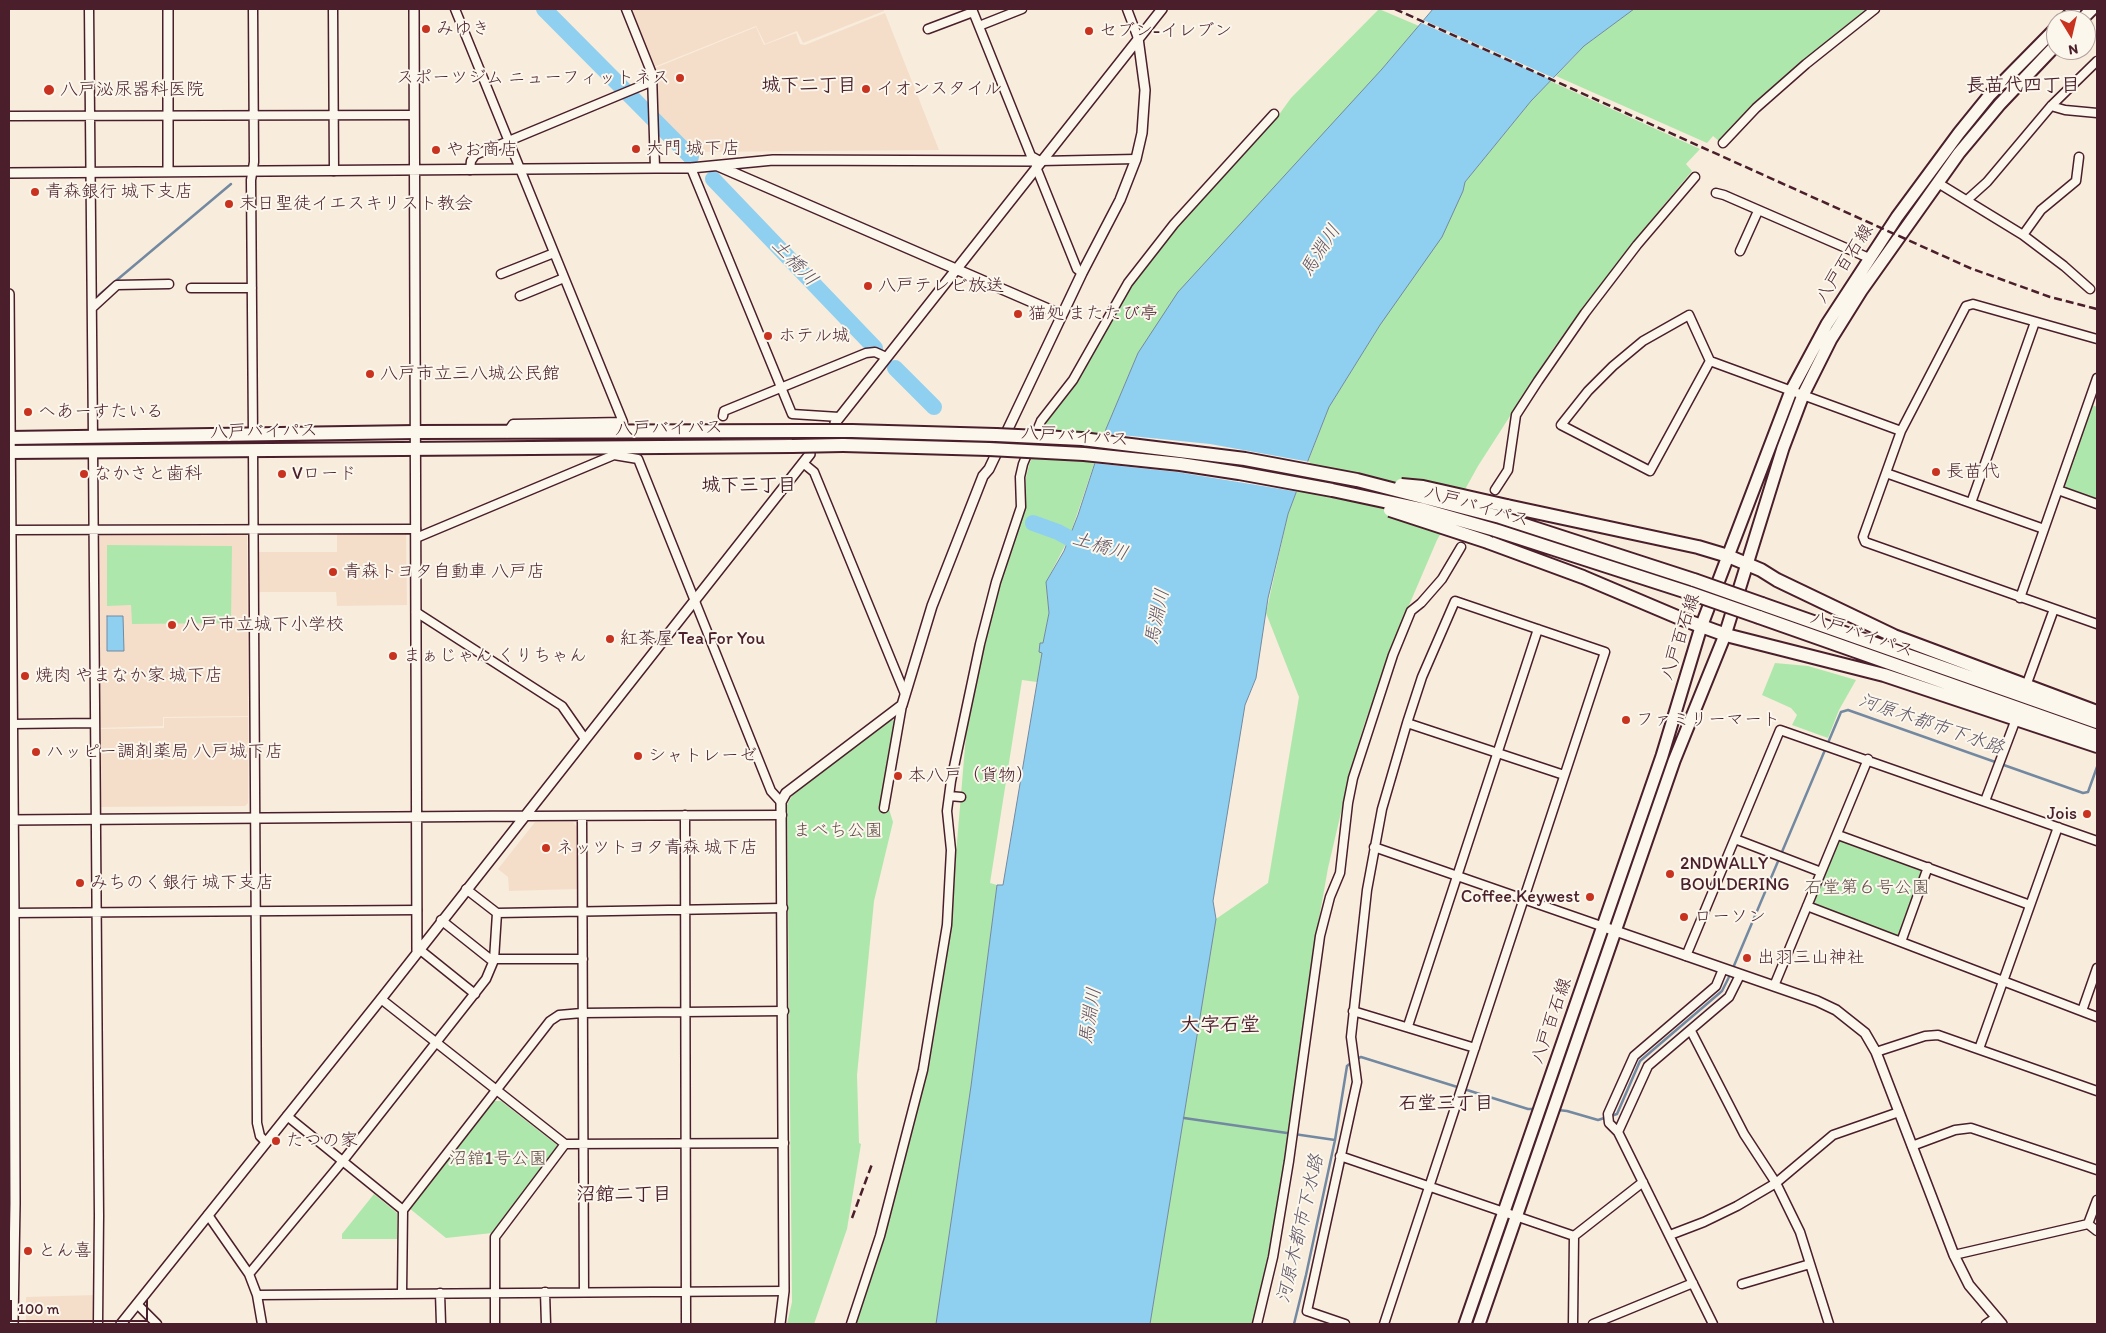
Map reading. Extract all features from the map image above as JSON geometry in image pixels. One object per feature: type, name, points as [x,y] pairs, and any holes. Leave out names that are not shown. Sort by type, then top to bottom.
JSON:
[{"type":"highway","name":"八戸バイパス","points":[[9,438],[253,436],[416,432],[852,431],[996,434],[1082,439],[1245,459],[1357,480],[1423,487],[1504,512],[2097,722]]},
{"type":"highway","name":"八戸バイパス","points":[[10,452],[792,446],[843,444],[1084,454],[1180,464],[1332,490],[1421,509],[1495,530],[1690,593],[2097,736]]},
{"type":"highway","points":[[1332,490],[1488,542],[1583,577],[1701,627],[1725,635],[1884,675],[2097,746]]},
{"type":"highway","points":[[1504,512],[1698,547],[1728,556],[1746,563],[1894,636],[2097,712]]},
{"type":"main road","name":"八戸百石線","points":[[1465,1324],[1662,756],[1701,627],[1792,391],[1827,324],[1897,217],[1989,96],[2046,38]]},
{"type":"main road","name":"八戸百石線","points":[[1479,1324],[1674,761],[1725,635],[1783,448],[1803,396],[1831,339],[1861,291],[1959,153],[2000,104],[2046,56]]},
{"type":"street","points":[[89,9],[93,438]]},
{"type":"street","points":[[168,9],[168,172]]},
{"type":"street","points":[[253,9],[254,116],[251,180],[253,436]]},
{"type":"street","points":[[333,9],[334,171]]},
{"type":"street","points":[[414,9],[418,951]]},
{"type":"street","points":[[455,9],[623,422],[513,424],[507,433]]},
{"type":"street","points":[[626,9],[652,74],[655,168]]},
{"type":"street","points":[[979,26],[1022,9]]},
{"type":"street","points":[[884,808],[904,694],[932,606],[983,476],[989,469],[1082,273],[1120,200],[1136,159],[1142,133],[1145,90],[1138,38],[1128,9]]},
{"type":"street","points":[[691,168],[792,414],[837,420],[1162,9]]},
{"type":"street","points":[[1723,143],[1784,82],[1845,31],[1875,9]]},
{"type":"street","points":[[928,29],[972,10],[1031,156],[1038,164],[1077,270],[1082,273]]},
{"type":"street","points":[[1967,200],[1987,182],[2051,106],[2097,61]]},
{"type":"street","points":[[470,170],[471,161],[475,155],[653,81]]},
{"type":"street","points":[[2051,106],[2065,110],[2097,113]]},
{"type":"street","points":[[850,1324],[880,1236],[923,1070],[947,925],[951,876],[949,796],[982,635],[996,582],[1021,507],[1020,477],[1023,464],[1040,421],[1073,380],[1128,283],[1174,224],[1274,114]]},
{"type":"street","points":[[9,116],[414,115]]},
{"type":"street","points":[[2024,235],[2041,210],[2076,181],[2079,157]]},
{"type":"street","points":[[9,173],[691,168],[773,160],[1038,164],[1136,159]]},
{"type":"street","points":[[716,165],[1062,315]]},
{"type":"street","points":[[1495,490],[1508,470],[1516,415],[1568,336],[1625,260],[1695,177]]},
{"type":"street","points":[[1938,183],[2024,235],[2090,289]]},
{"type":"street","points":[[1716,193],[1869,258]]},
{"type":"street","points":[[1740,251],[1758,211]]},
{"type":"street","points":[[500,274],[554,253]]},
{"type":"street","points":[[520,296],[564,278]]},
{"type":"street","points":[[92,308],[117,285],[169,284]]},
{"type":"street","points":[[191,288],[252,288]]},
{"type":"street","points":[[9,294],[9,530],[12,724],[11,913],[15,1203],[13,1324]]},
{"type":"street","points":[[2097,338],[1973,304],[1966,306],[1901,431],[1863,537],[1865,542],[2097,624]]},
{"type":"street","points":[[1710,361],[1650,471],[1561,424],[1588,390],[1613,366],[1643,341],[1689,315],[1710,361],[1901,431]]},
{"type":"street","points":[[1971,503],[2035,322]]},
{"type":"street","points":[[723,416],[724,412],[866,353],[875,352],[886,357]]},
{"type":"street","points":[[2020,598],[2058,490],[2093,402],[2097,378]]},
{"type":"street","points":[[253,450],[257,1124],[260,1136],[266,1142]]},
{"type":"street","points":[[93,451],[99,1214],[98,1324]]},
{"type":"street","points":[[121,1324],[381,999],[441,920],[810,454]]},
{"type":"street","points":[[9,530],[254,529],[416,533],[614,455],[638,458],[771,791],[781,802]]},
{"type":"street","points":[[803,463],[814,472],[904,694]]},
{"type":"street","points":[[1886,473],[2044,529]]},
{"type":"street","points":[[2058,490],[2097,504]]},
{"type":"street","points":[[1257,1324],[1272,1257],[1289,1161],[1320,936],[1330,897],[1340,872],[1348,803],[1353,778],[1381,691],[1411,611],[1421,603],[1442,579],[1461,547]]},
{"type":"street","points":[[1344,1324],[1307,1311],[1357,1082],[1351,1038],[1366,890],[1382,809],[1407,723],[1422,676],[1455,600],[1605,652],[1384,1324]]},
{"type":"street","points":[[2026,686],[2054,609]]},
{"type":"street","points":[[416,612],[562,706],[585,739]]},
{"type":"street","points":[[1408,1026],[1538,630]]},
{"type":"street","points":[[780,1324],[784,1291],[784,1011],[781,802],[786,793],[902,705]]},
{"type":"street","points":[[1985,801],[2016,719]]},
{"type":"street","points":[[12,724],[94,723]]},
{"type":"street","points":[[1407,723],[1564,775]]},
{"type":"street","points":[[1686,956],[1780,730],[2097,840]]},
{"type":"street","points":[[1774,986],[1868,759]]},
{"type":"street","points":[[949,796],[961,797]]},
{"type":"street","points":[[685,815],[686,1324]]},
{"type":"street","points":[[11,820],[782,815]]},
{"type":"street","points":[[582,816],[584,1291]]},
{"type":"street","points":[[1980,1049],[2058,827]]},
{"type":"street","points":[[1838,835],[2030,905]]},
{"type":"street","points":[[1735,839],[1822,872]]},
{"type":"street","points":[[1374,846],[1774,986],[1836,1010],[1865,1033],[1876,1052],[1954,1255],[1969,1286],[1998,1321],[1986,1324]]},
{"type":"street","points":[[1901,942],[1928,867]]},
{"type":"street","points":[[466,889],[497,913],[783,908]]},
{"type":"street","points":[[1807,906],[2097,1017]]},
{"type":"street","points":[[11,913],[417,910]]},
{"type":"street","points":[[250,1274],[342,1162],[486,979],[494,960],[497,913]]},
{"type":"street","points":[[441,920],[490,959],[582,959]]},
{"type":"street","points":[[418,951],[475,994]]},
{"type":"street","points":[[2082,1011],[2097,968]]},
{"type":"street","points":[[1713,1324],[1618,1132],[1609,1123],[1608,1114],[1634,1056],[1716,986],[1723,969]]},
{"type":"street","points":[[1618,1132],[1648,1066],[1730,997],[1740,975]]},
{"type":"street","points":[[381,999],[565,1144],[784,1143]]},
{"type":"street","points":[[402,1292],[403,1210],[550,1021],[559,1015],[582,1013],[784,1011]]},
{"type":"street","points":[[1353,1011],[1408,1026],[1475,1048]]},
{"type":"street","points":[[1691,1030],[1744,1134],[1776,1183],[1800,1232],[1829,1324]]},
{"type":"street","points":[[1876,1052],[1925,1036],[1938,1035],[2097,1091]]},
{"type":"street","points":[[1670,1235],[1704,1222],[1737,1206],[1776,1183],[1833,1135],[1899,1112]]},
{"type":"street","points":[[287,1116],[403,1210]]},
{"type":"street","points":[[1912,1146],[1954,1130],[1971,1128],[2097,1170]]},
{"type":"street","points":[[495,1324],[495,1237],[565,1144]]},
{"type":"street","points":[[1340,1156],[1574,1236]]},
{"type":"street","points":[[1574,1236],[1643,1182]]},
{"type":"street","points":[[2088,1224],[2097,1200]]},
{"type":"street","points":[[208,1215],[250,1274],[257,1295],[262,1324]]},
{"type":"street","points":[[1954,1255],[2088,1224]]},
{"type":"street","points":[[2088,1224],[2097,1231]]},
{"type":"street","points":[[1573,1324],[1574,1236]]},
{"type":"street","points":[[1742,1284],[1810,1264]]},
{"type":"street","points":[[1593,1324],[1693,1283]]},
{"type":"street","points":[[257,1295],[402,1292],[784,1291]]},
{"type":"street","points":[[440,1292],[441,1324]]},
{"type":"street","points":[[545,1292],[546,1324]]},
{"type":"street","points":[[137,1304],[157,1324]]},
{"type":"shaded area","points":[[631,9],[884,9],[884,11],[803,43],[797,31],[765,44],[756,26],[654,67]]},
{"type":"shaded area","points":[[885,13],[939,150],[694,152],[657,117],[657,77],[655,68],[756,27],[764,45],[796,33],[800,44],[805,45]]},
{"type":"shaded area","name":"青森トヨタ自動車 八戸店","points":[[337,532],[406,532],[407,605],[337,606],[336,592],[259,592],[259,552],[337,552]]},
{"type":"shaded area","name":"八戸市立城下小学校","points":[[247,533],[248,716],[163,717],[163,726],[98,728],[96,534]]},
{"type":"shaded area","points":[[248,717],[248,803],[245,806],[98,807],[98,729],[164,728],[164,718]]},
{"type":"shaded area","name":"ネッツトヨタ青森 城下店","points":[[535,822],[573,822],[577,827],[577,889],[509,891],[508,877],[498,869]]},
{"type":"shaded area","points":[[95,1295],[96,1324],[26,1324],[26,1297]]},
{"type":"green space","points":[[1379,9],[1419,26],[1138,353],[1106,429],[1069,538],[1046,582],[1049,613],[1043,643],[1040,643],[1039,652],[1042,653],[1037,682],[1022,680],[990,883],[997,885],[971,1086],[936,1324],[855,1324],[883,1238],[927,1071],[950,926],[967,723],[983,644],[999,584],[1025,505],[1026,477],[1029,465],[1053,410],[1076,381],[1131,285],[1208,189],[1278,116],[1291,98]]},
{"type":"green space","points":[[1634,9],[1868,9],[1754,104],[1719,141],[1713,136],[1707,143],[1556,76],[1584,46]]},
{"type":"green space","points":[[1550,81],[1700,149],[1686,164],[1692,171],[1633,242],[1555,346],[1478,466],[1437,540],[1401,624],[1364,725],[1351,770],[1328,868],[1317,930],[1270,1251],[1252,1324],[1150,1324],[1216,919],[1268,883],[1299,697],[1266,613],[1288,514],[1329,407],[1463,191],[1465,182],[1531,101]]},
{"type":"green space","points":[[2092,405],[2097,407],[2097,500],[2063,488]]},
{"type":"green space","points":[[107,545],[232,546],[231,623],[132,624],[131,605],[107,606]]},
{"type":"green space","points":[[1775,663],[1808,666],[1856,680],[1839,710],[1828,738],[1792,725],[1797,715],[1791,708],[1762,695]]},
{"type":"green space","name":"まべち公園","points":[[890,718],[896,723],[888,806],[893,822],[874,901],[857,1075],[859,1143],[861,1144],[847,1229],[814,1324],[787,1324],[792,1302],[787,805],[792,796]]},
{"type":"green space","name":"石堂第６号公園","points":[[1839,840],[1922,871],[1898,937],[1813,905]]},
{"type":"green space","name":"沼舘1号公園","points":[[492,1101],[501,1101],[557,1145],[558,1149],[492,1233],[446,1238],[409,1208]]},
{"type":"green space","points":[[374,1194],[397,1213],[397,1239],[342,1239],[342,1234]]},
{"type":"water","name":"馬淵川","points":[[1433,9],[1634,9],[1584,46],[1531,101],[1465,182],[1463,191],[1442,237],[1380,325],[1329,407],[1288,514],[1268,598],[1256,678],[1245,705],[1213,901],[1216,919],[1150,1324],[936,1324],[971,1086],[997,885],[1003,885],[1042,653],[1039,652],[1040,643],[1043,643],[1049,613],[1046,582],[1064,551],[1078,515],[1106,429],[1138,353],[1178,292],[1382,69]]},
{"type":"water","points":[[107,616],[123,616],[124,651],[107,651]]},
{"type":"pier","points":[[1421,19],[1556,79],[1554,81],[1419,22]]},
{"type":"pier","points":[[1102,433],[1210,444],[1310,462],[1299,492],[1177,472],[1092,463]]},
{"type":"waterway","name":"土橋川","points":[[544,9],[691,157]]},
{"type":"waterway","name":"土橋川","points":[[713,179],[875,348]]},
{"type":"waterway","points":[[99,295],[231,184]]},
{"type":"waterway","name":"土橋川","points":[[895,368],[934,407]]},
{"type":"waterway","name":"土橋川","points":[[1033,523],[1089,544]]},
{"type":"waterway","name":"河原木都市下水路","points":[[1733,968],[1841,712],[1848,710],[2083,793],[2088,792],[2097,767]]},
{"type":"waterway","name":"河原木都市下水路","points":[[1558,1110],[1598,1120],[1617,1114],[1640,1061],[1722,991],[1731,973]]},
{"type":"waterway","name":"河原木都市下水路","points":[[1356,1059],[1361,1057],[1528,1109],[1535,1109]]},
{"type":"waterway","name":"河原木都市下水路","points":[[1294,1324],[1335,1140],[1347,1066],[1352,1062]]},
{"type":"waterway","name":"河原木都市下水路","points":[[1184,1118],[1335,1140]]},
{"type":"railway","points":[[1395,9],[1970,268],[2050,297],[2097,309]]},
{"type":"railway","points":[[852,1218],[872,1164]]},
{"type":"place","name":"みゆき","points":[[426,29]]},
{"type":"place","name":"セブン-イレブン","points":[[1089,31]]},
{"type":"place","name":"スポーツジム ニューフィットネス","points":[[680,78]]},
{"type":"place","name":"イオンスタイル","points":[[866,89]]},
{"type":"place","name":"八戸泌尿器科医院","points":[[49,90]]},
{"type":"place","name":"大門 城下店","points":[[636,149]]},
{"type":"place","name":"やお商店","points":[[436,150]]},
{"type":"place","name":"青森銀行 城下支店","points":[[35,192]]},
{"type":"place","name":"末日聖徒イエスキリスト教会","points":[[229,204]]},
{"type":"place","name":"八戸テレビ放送","points":[[868,286]]},
{"type":"place","name":"猫処 またたび亭","points":[[1018,314]]},
{"type":"place","name":"ホテル城","points":[[768,336]]},
{"type":"place","name":"八戸市立三八城公民館","points":[[370,374]]},
{"type":"place","name":"へあーすたいる","points":[[28,412]]},
{"type":"place","name":"長苗代","points":[[1936,472]]},
{"type":"place","name":"なかさと歯科","points":[[84,474]]},
{"type":"place","name":"Vロード","points":[[282,474]]},
{"type":"place","name":"青森トヨタ自動車 八戸店","points":[[333,572]]},
{"type":"place","name":"八戸市立城下小学校","points":[[172,625]]},
{"type":"place","name":"紅茶屋 Tea For You","points":[[610,639]]},
{"type":"place","name":"まぁじゃん くりちゃん","points":[[393,656]]},
{"type":"place","name":"焼肉 やまなか家 城下店","points":[[25,676]]},
{"type":"place","name":"ファミリーマート","points":[[1626,720]]},
{"type":"place","name":"ハッピー調剤薬局 八戸城下店","points":[[36,752]]},
{"type":"place","name":"シャトレーゼ","points":[[638,756]]},
{"type":"place","name":"本八戸（貨物）","points":[[898,776]]},
{"type":"place","name":"Jois","points":[[2087,814]]},
{"type":"place","name":"ネッツトヨタ青森 城下店","points":[[546,848]]},
{"type":"place","name":"2NDWALLY BOULDERING","points":[[1670,874]]},
{"type":"place","name":"みちのく銀行 城下支店","points":[[80,883]]},
{"type":"place","name":"Coffee Keywest","points":[[1590,897]]},
{"type":"place","name":"ローソン","points":[[1684,917]]},
{"type":"place","name":"出羽三山神社","points":[[1747,958]]},
{"type":"place","name":"たつの家","points":[[276,1141]]},
{"type":"place","name":"とん喜","points":[[28,1251]]},
{"type":"district","name":"城下二丁目","points":[[809,86]]},
{"type":"district","name":"長苗代四丁目","points":[[2023,86]]},
{"type":"district","name":"城下三丁目","points":[[749,486]]},
{"type":"district","name":"大字石堂","points":[[1220,1026]]},
{"type":"district","name":"石堂三丁目","points":[[1446,1104]]},
{"type":"district","name":"沼館二丁目","points":[[624,1195]]}]
